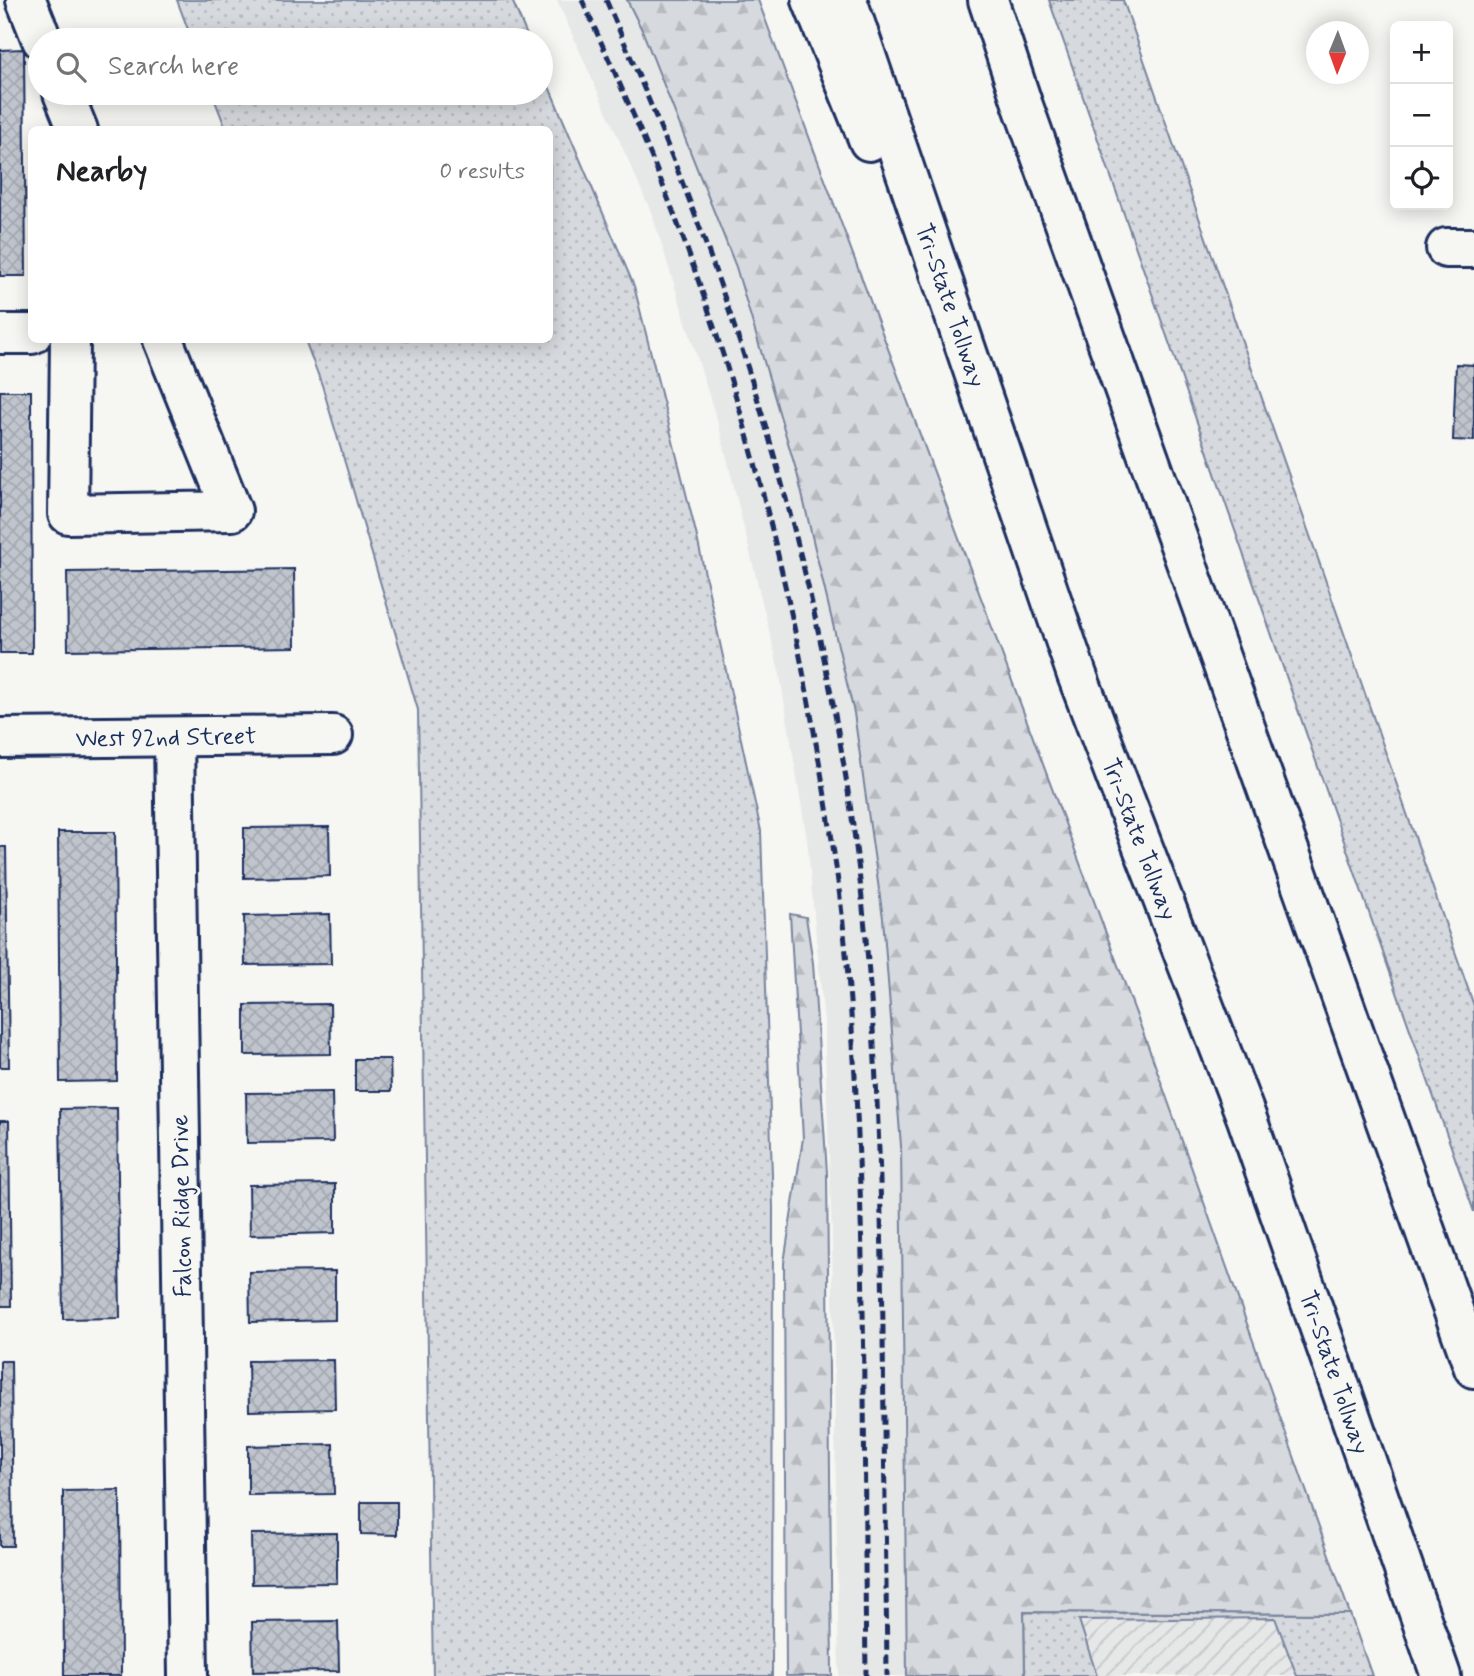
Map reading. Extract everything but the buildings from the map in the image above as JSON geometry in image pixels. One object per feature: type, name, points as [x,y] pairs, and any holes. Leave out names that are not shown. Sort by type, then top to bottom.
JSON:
[{"type":"main road","points":[[26,0],[37,28]]},
{"type":"main road","points":[[813,0],[907,233],[1077,675]]},
{"type":"main road","name":"Tri-State Tollway","points":[[847,0],[1077,675],[1247,1119],[1441,1676]]},
{"type":"main road","points":[[988,0],[1474,1368]]},
{"type":"main road","points":[[0,334],[28,334]]},
{"type":"main road","points":[[70,343],[68,514],[232,511],[164,343]]},
{"type":"main road","name":"West 92nd Street","points":[[0,738],[332,735]]},
{"type":"main road","name":"Falcon Ridge Drive","points":[[174,737],[188,1676]]},
{"type":"shaded area","points":[[557,0],[627,0],[642,30],[736,267],[797,473],[854,713],[883,918],[901,1146],[907,1676],[839,1676],[832,1234],[824,1022],[807,839],[780,675],[720,430],[652,214]]},
{"type":"shaded area","points":[[1275,1618],[1297,1676],[1097,1676],[1078,1620]]},
{"type":"green space","points":[[177,0],[512,0],[524,28],[188,28]]},
{"type":"green space","points":[[627,0],[758,0],[1154,1062],[1350,1614],[1024,1612],[1025,1676],[907,1676],[901,1146],[883,918],[854,713],[797,473],[736,267],[642,30]]},
{"type":"green space","points":[[1049,0],[1123,0],[1474,1006],[1474,1212]]},
{"type":"green space","points":[[553,96],[634,286],[696,533],[761,831],[773,1207],[772,1676],[433,1676],[418,710],[322,385],[306,343],[553,343],[553,126],[225,126],[217,105],[553,105]]},
{"type":"green space","points":[[790,914],[806,917],[813,963],[827,1173],[832,1676],[786,1676],[784,1263],[803,1138]]},
{"type":"green space","points":[[1024,1612],[1350,1614],[1372,1676],[1297,1676],[1275,1618],[1079,1620],[1097,1676],[1025,1676]]},
{"type":"railway","points":[[582,0],[666,194],[722,352],[761,485],[777,552],[806,687],[822,779],[845,943],[858,1126],[863,1309],[866,1676]]},
{"type":"railway","points":[[606,0],[695,215],[747,365],[791,519],[842,753],[868,956],[876,1081],[882,1268],[887,1676]]}]
